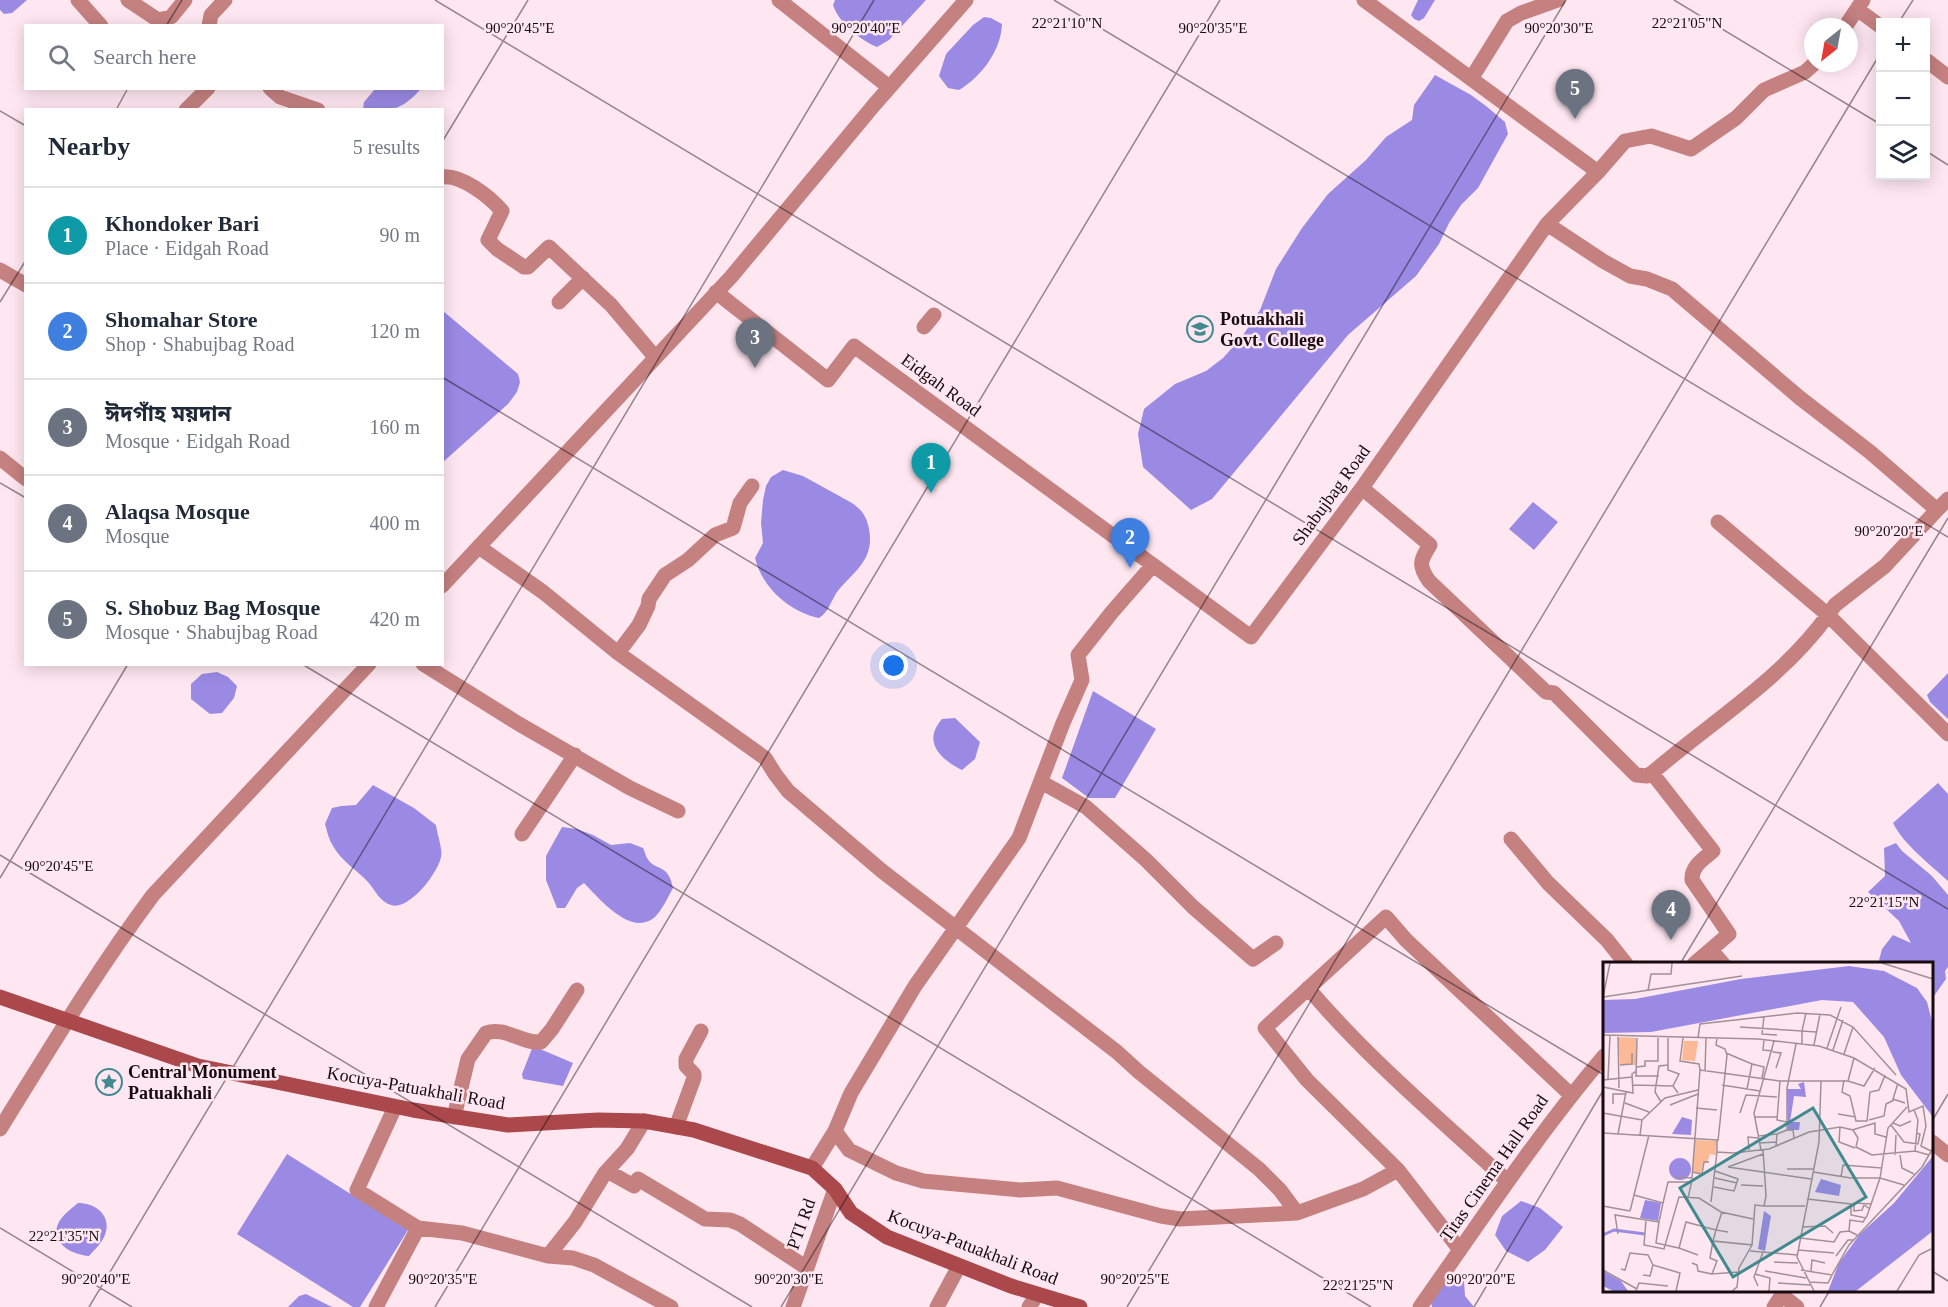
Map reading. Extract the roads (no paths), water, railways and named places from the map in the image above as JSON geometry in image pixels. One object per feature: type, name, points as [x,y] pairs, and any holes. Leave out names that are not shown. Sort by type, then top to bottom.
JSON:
[{"type":"main road","name":"Kocuya-Patuakhali Road","points":[[0,998],[198,1066],[395,1107],[508,1125],[598,1120],[644,1121],[731,1142],[812,1168],[835,1189],[851,1213],[887,1237],[959,1266],[1033,1301],[1080,1307]]},
{"type":"street","points":[[78,0],[99,24]]},
{"type":"street","points":[[128,0],[158,20],[171,17],[185,0]]},
{"type":"street","points":[[209,24],[211,15],[225,0]]},
{"type":"street","points":[[779,0],[889,87]]},
{"type":"street","points":[[444,584],[731,277],[889,87],[966,0]]},
{"type":"street","points":[[1364,0],[1598,172]]},
{"type":"street","points":[[1471,79],[1507,21],[1521,13],[1558,0]]},
{"type":"street","points":[[1851,18],[1860,4],[1876,21]]},
{"type":"street","points":[[1930,63],[1948,77]]},
{"type":"street","name":"Shabujbag Road","points":[[1153,565],[1251,637],[1362,488],[1547,224],[1625,141],[1651,136],[1691,149],[1736,118],[1764,90],[1805,72]]},
{"type":"street","points":[[188,108],[206,90]]},
{"type":"street","points":[[272,90],[280,97],[312,108]]},
{"type":"street","points":[[444,177],[452,176],[469,185],[492,199],[502,211],[488,240],[497,249],[524,267],[528,267],[549,247],[611,305],[655,357]]},
{"type":"street","points":[[1547,224],[1630,276],[1647,279],[1672,289],[1937,510]]},
{"type":"street","points":[[0,270],[24,284]]},
{"type":"street","points":[[559,302],[583,278]]},
{"type":"street","name":"Eidgah Road","points":[[716,292],[828,380],[854,346],[1153,565]]},
{"type":"street","points":[[0,458],[24,477]]},
{"type":"street","points":[[618,653],[639,625],[649,599],[665,574],[687,560],[715,535],[733,528],[740,502],[752,486]]},
{"type":"street","points":[[1362,488],[1430,545],[1421,561],[1422,571],[1429,581],[1546,692],[1554,693],[1636,775],[1647,776],[1769,680],[1811,638],[1835,605],[1885,566],[1948,499]]},
{"type":"street","points":[[1718,522],[1828,615],[1948,734]]},
{"type":"street","points":[[479,547],[543,592],[618,653],[765,758],[788,791],[882,871],[1117,1052],[1146,1079],[1259,1169],[1280,1190],[1297,1213]]},
{"type":"street","points":[[812,1168],[836,1131],[851,1093],[915,986],[1019,838],[1082,680],[1078,655],[1153,565]]},
{"type":"street","points":[[0,1130],[66,1021],[130,925],[153,895],[367,666]]},
{"type":"street","points":[[426,666],[519,724],[630,788],[678,811]]},
{"type":"street","points":[[522,834],[575,755]]},
{"type":"street","points":[[1652,773],[1713,851],[1695,867],[1692,880],[1729,934],[1695,962]]},
{"type":"street","points":[[1041,782],[1086,807],[1146,860],[1193,907],[1253,959],[1276,943]]},
{"type":"street","points":[[1511,839],[1548,883],[1607,940],[1625,962]]},
{"type":"street","points":[[1460,1250],[1398,1170],[1307,1080],[1264,1028],[1386,916],[1406,940],[1570,1095]]},
{"type":"street","points":[[1711,950],[1722,962]]},
{"type":"street","points":[[1308,988],[1329,1014],[1390,1075],[1506,1181]]},
{"type":"street","points":[[454,1117],[468,1059],[486,1033],[493,1031],[533,1043],[541,1042],[577,990]]},
{"type":"street","points":[[676,1127],[694,1078],[694,1074],[685,1063],[686,1059],[701,1031]]},
{"type":"street","name":"Titas Cinema Hall Road","points":[[1420,1307],[1506,1181],[1570,1095],[1603,1058]]},
{"type":"street","points":[[395,1107],[357,1190],[418,1228],[462,1233],[548,1256],[573,1258],[594,1265],[671,1307]]},
{"type":"street","points":[[548,1256],[574,1222],[607,1171],[627,1149],[644,1121]]},
{"type":"street","points":[[836,1131],[849,1150],[896,1173],[923,1181],[1020,1190],[1057,1188],[1180,1219],[1297,1213],[1363,1189],[1398,1170]]},
{"type":"street","points":[[1933,1144],[1948,1155]]},
{"type":"street","points":[[607,1171],[634,1186],[638,1179],[705,1219],[730,1220],[740,1224],[807,1268]]},
{"type":"street","name":"PTI Rd","points":[[798,1304],[807,1268],[835,1189]]},
{"type":"street","points":[[376,1307],[418,1228]]},
{"type":"street","points":[[937,1307],[959,1266]]},
{"type":"street","points":[[1780,1297],[1797,1307]]},
{"type":"place","name":"S. Shobuz Bag Mosque","points":[[1575,119]]},
{"type":"place","name":"Potuakhali Govt. College","points":[[1200,329]]},
{"type":"place","name":"ঈদগাঁহ ময়দান","points":[[755,368]]},
{"type":"place","name":"Khondoker Bari","points":[[931,493]]},
{"type":"place","name":"Shomahar Store","points":[[1130,568]]},
{"type":"place","name":"Alaqsa Mosque","points":[[1671,940]]},
{"type":"place","name":"Central Monument Patuakhali","points":[[109,1082]]}]
